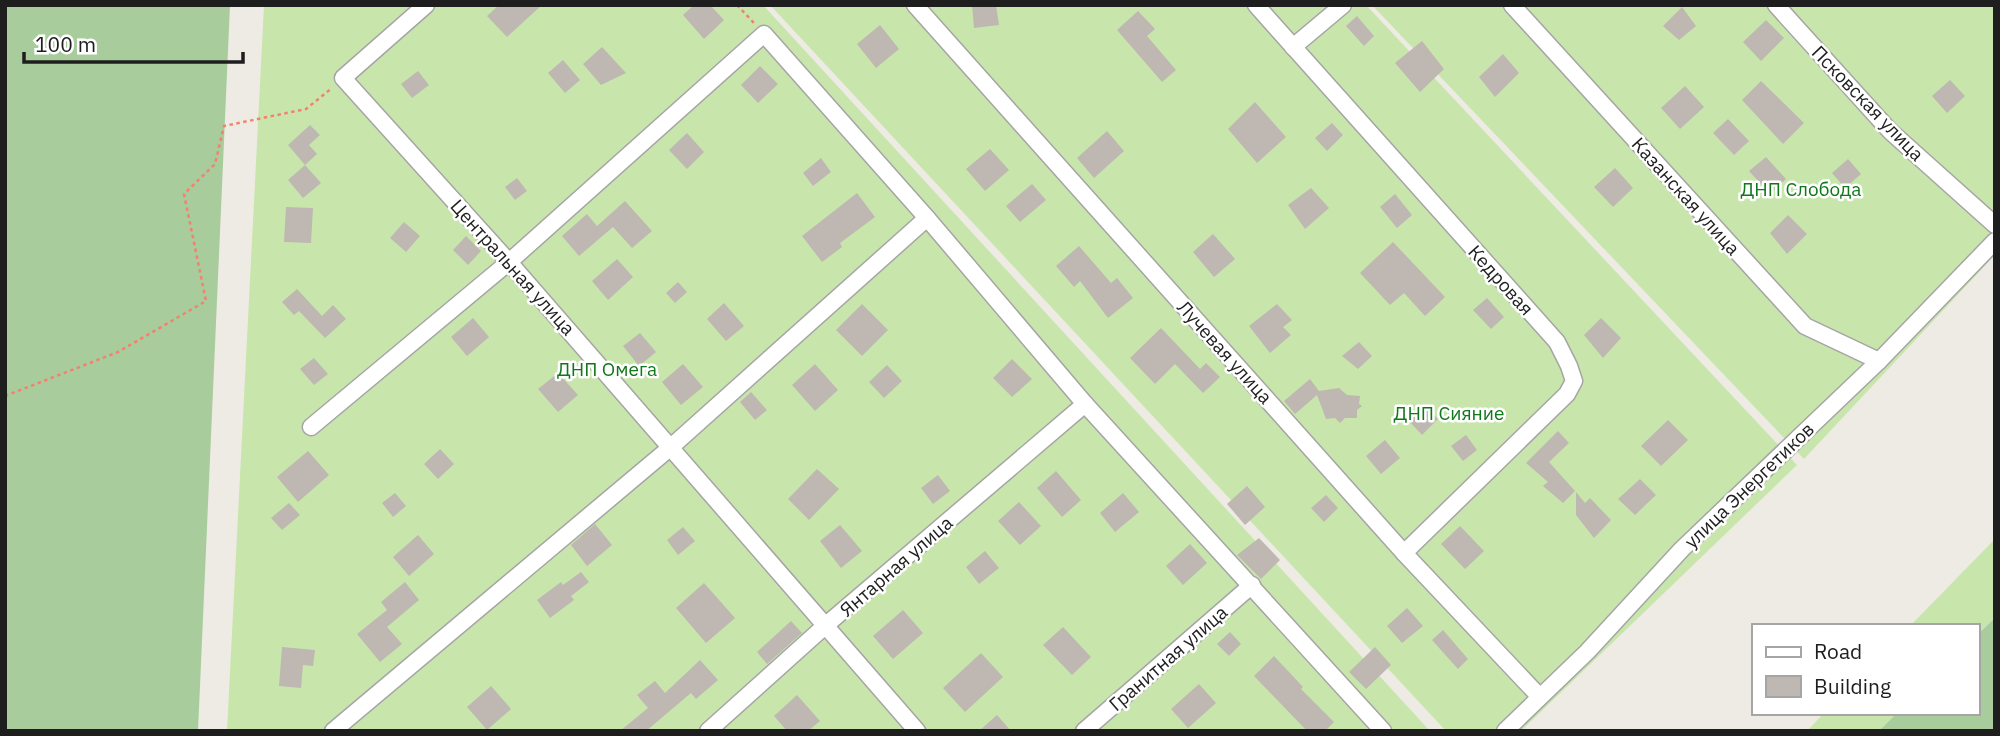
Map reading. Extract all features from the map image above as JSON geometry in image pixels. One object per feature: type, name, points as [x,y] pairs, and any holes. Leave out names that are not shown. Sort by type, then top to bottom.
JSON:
[{"type":"street","points":[[343,78],[426,5]]},
{"type":"street","name":"Лучевая улица","points":[[915,5],[1404,553],[1539,696]]},
{"type":"street","name":"Кедровая","points":[[1256,5],[1557,342],[1574,381],[1567,394],[1404,553]]},
{"type":"street","points":[[1293,47],[1343,5]]},
{"type":"street","name":"Казанская улица","points":[[1512,5],[1805,326],[1879,361]]},
{"type":"street","name":"Псковская улица","points":[[1776,5],[1890,131],[1995,225]]},
{"type":"street","points":[[311,427],[509,261],[764,34],[927,218],[1086,404],[1383,731]]},
{"type":"street","name":"Центральная улица","points":[[343,78],[509,261],[918,731]]},
{"type":"street","points":[[333,731],[671,447],[927,218]]},
{"type":"street","name":"улица Энергетиков","points":[[1505,731],[1587,652],[1682,549],[1879,361],[1995,241]]},
{"type":"street","name":"Янтарная улица","points":[[708,731],[826,625],[1086,404]]},
{"type":"street","name":"Гранитная улица","points":[[1084,731],[1252,585]]},
{"type":"path","points":[[737,5],[764,34]]},
{"type":"path","points":[[5,396],[118,352],[206,301],[184,194],[215,164],[224,126],[306,110],[343,78]]},
{"type":"green space","points":[[5,5],[230,5],[198,731],[5,731]]},
{"type":"green space","name":"ДНП Омега","points":[[264,5],[763,5],[1430,731],[227,731]]},
{"type":"green space","name":"ДНП Сияние","points":[[770,5],[1366,5],[1797,465],[1521,731],[1446,731]]},
{"type":"green space","name":"ДНП Слобода","points":[[1372,5],[1995,5],[1995,255],[1804,459]]},
{"type":"green space","points":[[1995,539],[1995,618],[1979,633],[1979,624],[1912,624]]},
{"type":"green space","points":[[1995,618],[1995,731],[1879,731],[1895,715],[1979,715],[1979,633]]},
{"type":"green space","points":[[1822,715],[1895,715],[1879,731],[1807,731]]},
{"type":"building","points":[[499,5],[542,5],[507,37],[487,16]]},
{"type":"building","points":[[694,5],[710,5],[724,20],[704,39],[683,15]]},
{"type":"building","points":[[972,5],[996,5],[999,25],[974,28]]},
{"type":"building","points":[[1682,7],[1696,26],[1679,40],[1663,26]]},
{"type":"building","points":[[1138,11],[1155,29],[1147,36],[1176,70],[1162,82],[1117,30]]},
{"type":"building","points":[[1357,16],[1374,36],[1364,46],[1346,26]]},
{"type":"building","points":[[1766,20],[1784,38],[1761,61],[1743,42]]},
{"type":"building","points":[[880,25],[899,49],[876,68],[857,44]]},
{"type":"building","points":[[1422,41],[1444,69],[1420,92],[1395,63]]},
{"type":"building","points":[[602,47],[626,73],[601,85],[583,64]]},
{"type":"building","points":[[1503,54],[1519,73],[1495,97],[1479,77]]},
{"type":"building","points":[[563,60],[580,80],[565,93],[548,73]]},
{"type":"building","points":[[760,66],[778,84],[758,103],[741,85]]},
{"type":"building","points":[[418,71],[429,85],[412,98],[401,84]]},
{"type":"building","points":[[1950,80],[1965,96],[1947,113],[1932,96]]},
{"type":"building","points":[[1761,81],[1804,123],[1783,144],[1742,100]]},
{"type":"building","points":[[1685,86],[1704,107],[1680,129],[1661,108]]},
{"type":"building","points":[[1255,102],[1286,137],[1257,163],[1228,129]]},
{"type":"building","points":[[1728,119],[1749,141],[1734,155],[1713,133]]},
{"type":"building","points":[[1332,123],[1343,135],[1327,151],[1315,138]]},
{"type":"building","points":[[310,125],[320,135],[309,145],[317,154],[305,165],[288,145]]},
{"type":"building","points":[[1107,131],[1124,151],[1094,178],[1077,158]]},
{"type":"building","points":[[687,133],[704,152],[687,169],[669,150]]},
{"type":"building","points":[[990,149],[1009,170],[985,191],[966,169]]},
{"type":"building","points":[[1766,157],[1786,179],[1770,194],[1749,171]]},
{"type":"building","points":[[821,158],[831,172],[813,186],[803,173]]},
{"type":"building","points":[[1848,159],[1861,174],[1845,188],[1832,173]]},
{"type":"building","points":[[305,165],[321,183],[303,198],[288,180]]},
{"type":"building","points":[[1615,168],[1633,188],[1613,207],[1594,187]]},
{"type":"building","points":[[517,178],[527,191],[515,200],[505,187]]},
{"type":"building","points":[[1032,184],[1046,200],[1020,222],[1006,206]]},
{"type":"building","points":[[1311,188],[1329,208],[1305,229],[1288,205]]},
{"type":"building","points":[[857,193],[875,217],[840,243],[842,247],[822,262],[802,236]]},
{"type":"building","points":[[1395,194],[1412,215],[1397,228],[1380,207]]},
{"type":"building","points":[[625,201],[652,231],[632,248],[613,227],[579,256],[562,236],[587,214],[597,226]]},
{"type":"building","points":[[286,207],[313,208],[311,243],[284,242]]},
{"type":"building","points":[[1788,215],[1807,234],[1787,254],[1770,233]]},
{"type":"building","points":[[404,222],[420,236],[406,252],[390,238]]},
{"type":"building","points":[[1213,234],[1235,259],[1214,277],[1193,252]]},
{"type":"building","points":[[466,236],[481,251],[468,265],[453,250]]},
{"type":"building","points":[[1393,242],[1445,297],[1425,316],[1404,293],[1390,305],[1360,273]]},
{"type":"building","points":[[1079,246],[1111,283],[1117,278],[1133,298],[1108,318],[1080,281],[1074,287],[1056,266]]},
{"type":"building","points":[[617,259],[633,277],[608,300],[592,281]]},
{"type":"building","points":[[678,282],[687,292],[675,303],[666,293]]},
{"type":"building","points":[[297,289],[322,316],[333,305],[346,319],[325,338],[299,311],[294,315],[282,302]]},
{"type":"building","points":[[1487,298],[1504,317],[1491,329],[1473,310]]},
{"type":"building","points":[[724,303],[744,326],[726,341],[707,319]]},
{"type":"building","points":[[862,304],[888,330],[862,356],[836,330]]},
{"type":"building","points":[[1277,304],[1292,320],[1283,327],[1291,335],[1270,353],[1249,326]]},
{"type":"building","points":[[473,318],[489,337],[467,356],[451,337]]},
{"type":"building","points":[[1601,318],[1621,338],[1603,358],[1584,335]]},
{"type":"building","points":[[1161,328],[1200,369],[1206,363],[1220,377],[1203,393],[1175,364],[1155,384],[1130,358]]},
{"type":"building","points":[[640,333],[656,352],[639,366],[623,346]]},
{"type":"building","points":[[1359,342],[1372,356],[1358,369],[1342,356]]},
{"type":"building","points":[[314,358],[328,374],[314,385],[300,369]]},
{"type":"building","points":[[1012,359],[1032,379],[1012,397],[993,378]]},
{"type":"building","points":[[683,364],[703,387],[681,405],[662,382]]},
{"type":"building","points":[[815,364],[838,390],[815,411],[792,385]]},
{"type":"building","points":[[887,365],[902,381],[884,398],[869,382]]},
{"type":"building","points":[[558,373],[578,395],[558,412],[538,389]]},
{"type":"building","points":[[1310,379],[1319,391],[1339,388],[1347,395],[1360,396],[1359,404],[1362,406],[1357,410],[1357,418],[1345,418],[1340,423],[1335,418],[1326,419],[1317,395],[1295,414],[1284,401]]},
{"type":"building","points":[[751,392],[767,410],[755,420],[740,402]]},
{"type":"building","points":[[1425,406],[1438,419],[1422,435],[1409,421]]},
{"type":"building","points":[[1668,420],[1688,440],[1661,466],[1641,446]]},
{"type":"building","points":[[1558,431],[1569,443],[1549,462],[1575,491],[1563,503],[1543,486],[1548,482],[1526,463]]},
{"type":"building","points":[[1466,435],[1477,450],[1463,461],[1451,446]]},
{"type":"building","points":[[1385,440],[1400,458],[1381,474],[1366,456]]},
{"type":"building","points":[[440,449],[454,464],[438,479],[424,464]]},
{"type":"building","points":[[308,451],[329,475],[298,502],[277,477]]},
{"type":"building","points":[[817,469],[839,489],[809,520],[788,499]]},
{"type":"building","points":[[1056,471],[1081,500],[1062,517],[1037,488]]},
{"type":"building","points":[[938,475],[950,491],[933,504],[921,488]]},
{"type":"building","points":[[1640,479],[1656,495],[1635,515],[1618,499]]},
{"type":"building","points":[[1247,486],[1265,507],[1245,525],[1227,504]]},
{"type":"building","points":[[1576,492],[1585,503],[1590,498],[1611,520],[1594,538],[1576,515]]},
{"type":"building","points":[[395,493],[406,506],[393,517],[382,503]]},
{"type":"building","points":[[1123,493],[1139,512],[1115,532],[1100,513]]},
{"type":"building","points":[[1326,495],[1338,508],[1324,522],[1311,508]]},
{"type":"building","points":[[1019,502],[1041,526],[1020,545],[998,521]]},
{"type":"building","points":[[289,503],[300,515],[282,530],[271,518]]},
{"type":"building","points":[[595,524],[612,545],[587,566],[571,545]]},
{"type":"building","points":[[840,525],[862,551],[841,568],[820,541]]},
{"type":"building","points":[[1460,526],[1484,551],[1465,569],[1441,544]]},
{"type":"building","points":[[683,527],[695,541],[678,555],[667,540]]},
{"type":"building","points":[[418,535],[434,554],[409,576],[393,557]]},
{"type":"building","points":[[1259,538],[1280,560],[1261,579],[1237,555]]},
{"type":"building","points":[[1190,544],[1207,563],[1183,585],[1166,566]]},
{"type":"building","points":[[985,551],[999,568],[979,584],[966,567]]},
{"type":"building","points":[[581,572],[589,582],[571,596],[574,600],[550,618],[537,600],[561,582],[563,585]]},
{"type":"building","points":[[405,582],[419,600],[387,627],[402,644],[380,662],[357,634],[387,610],[381,602]]},
{"type":"building","points":[[704,583],[735,618],[706,643],[676,608]]},
{"type":"building","points":[[1407,608],[1423,626],[1402,643],[1387,626]]},
{"type":"building","points":[[903,610],[923,633],[893,659],[873,636]]},
{"type":"building","points":[[791,621],[802,633],[767,664],[757,652]]},
{"type":"building","points":[[1063,627],[1091,657],[1072,675],[1043,645]]},
{"type":"building","points":[[1443,630],[1468,659],[1458,669],[1432,640]]},
{"type":"building","points":[[1230,632],[1241,644],[1229,656],[1217,644]]},
{"type":"building","points":[[282,647],[315,650],[313,666],[303,665],[301,688],[279,686]]},
{"type":"building","points":[[1375,647],[1391,665],[1366,689],[1349,672]]},
{"type":"building","points":[[981,653],[1003,677],[965,712],[943,688]]},
{"type":"building","points":[[1274,656],[1303,687],[1301,689],[1334,722],[1325,731],[1307,731],[1254,676]]},
{"type":"building","points":[[700,660],[718,680],[696,699],[691,693],[646,731],[620,731],[648,708],[637,695],[655,681],[665,693]]},
{"type":"building","points":[[1199,684],[1216,703],[1188,728],[1171,709]]},
{"type":"building","points":[[491,686],[511,709],[487,730],[467,707]]},
{"type":"building","points":[[797,695],[820,721],[808,731],[787,731],[774,716]]},
{"type":"building","points":[[997,715],[1011,731],[979,731]]}]
